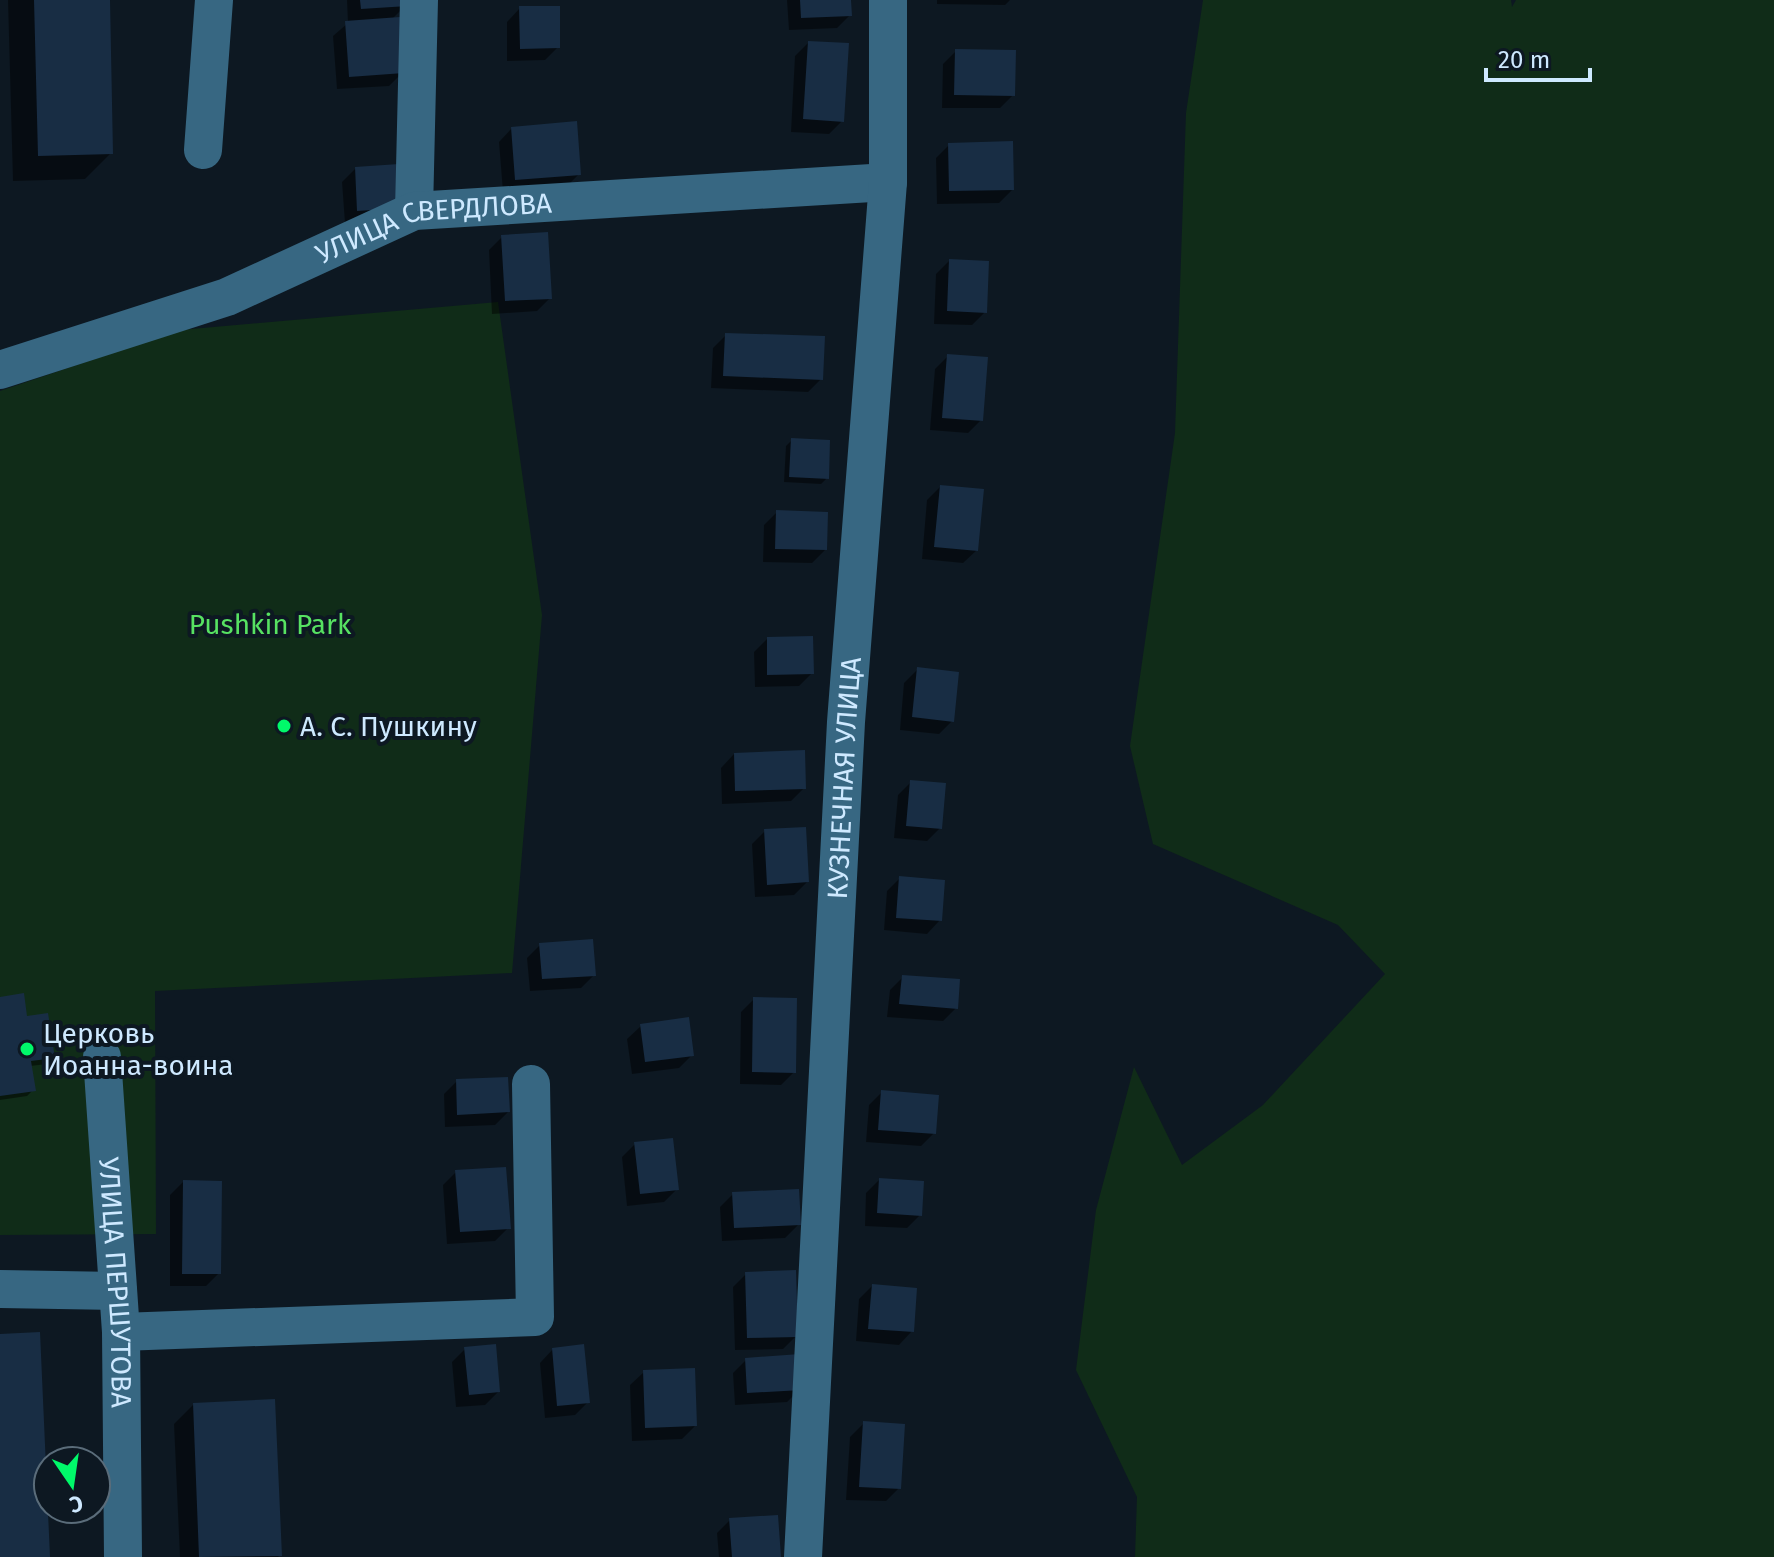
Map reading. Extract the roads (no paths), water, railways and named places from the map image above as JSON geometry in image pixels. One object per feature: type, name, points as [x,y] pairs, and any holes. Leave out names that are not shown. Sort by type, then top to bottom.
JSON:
[{"type":"street","points":[[203,150],[214,0]]},
{"type":"street","points":[[414,211],[419,0]]},
{"type":"street","name":"КУЗНЕЧНАЯ УЛИЦА","points":[[803,1557],[846,722],[888,182],[888,0]]},
{"type":"street","name":"УЛИЦА СВЕРДЛОВА","points":[[0,370],[227,297],[414,211],[888,182]]},
{"type":"street","name":"УЛИЦА ПЕРШУТОВА","points":[[102,1057],[121,1332],[123,1557]]},
{"type":"street","points":[[121,1332],[535,1317],[531,1084]]},
{"type":"street","points":[[0,1289],[118,1291]]},
{"type":"place","name":"А. С. Пушкину","points":[[284,726]]},
{"type":"place","name":"Церковь Иоанна-воина","points":[[27,1049]]},
{"type":"park label","name":"Pushkin Park","points":[[270,624]]}]
